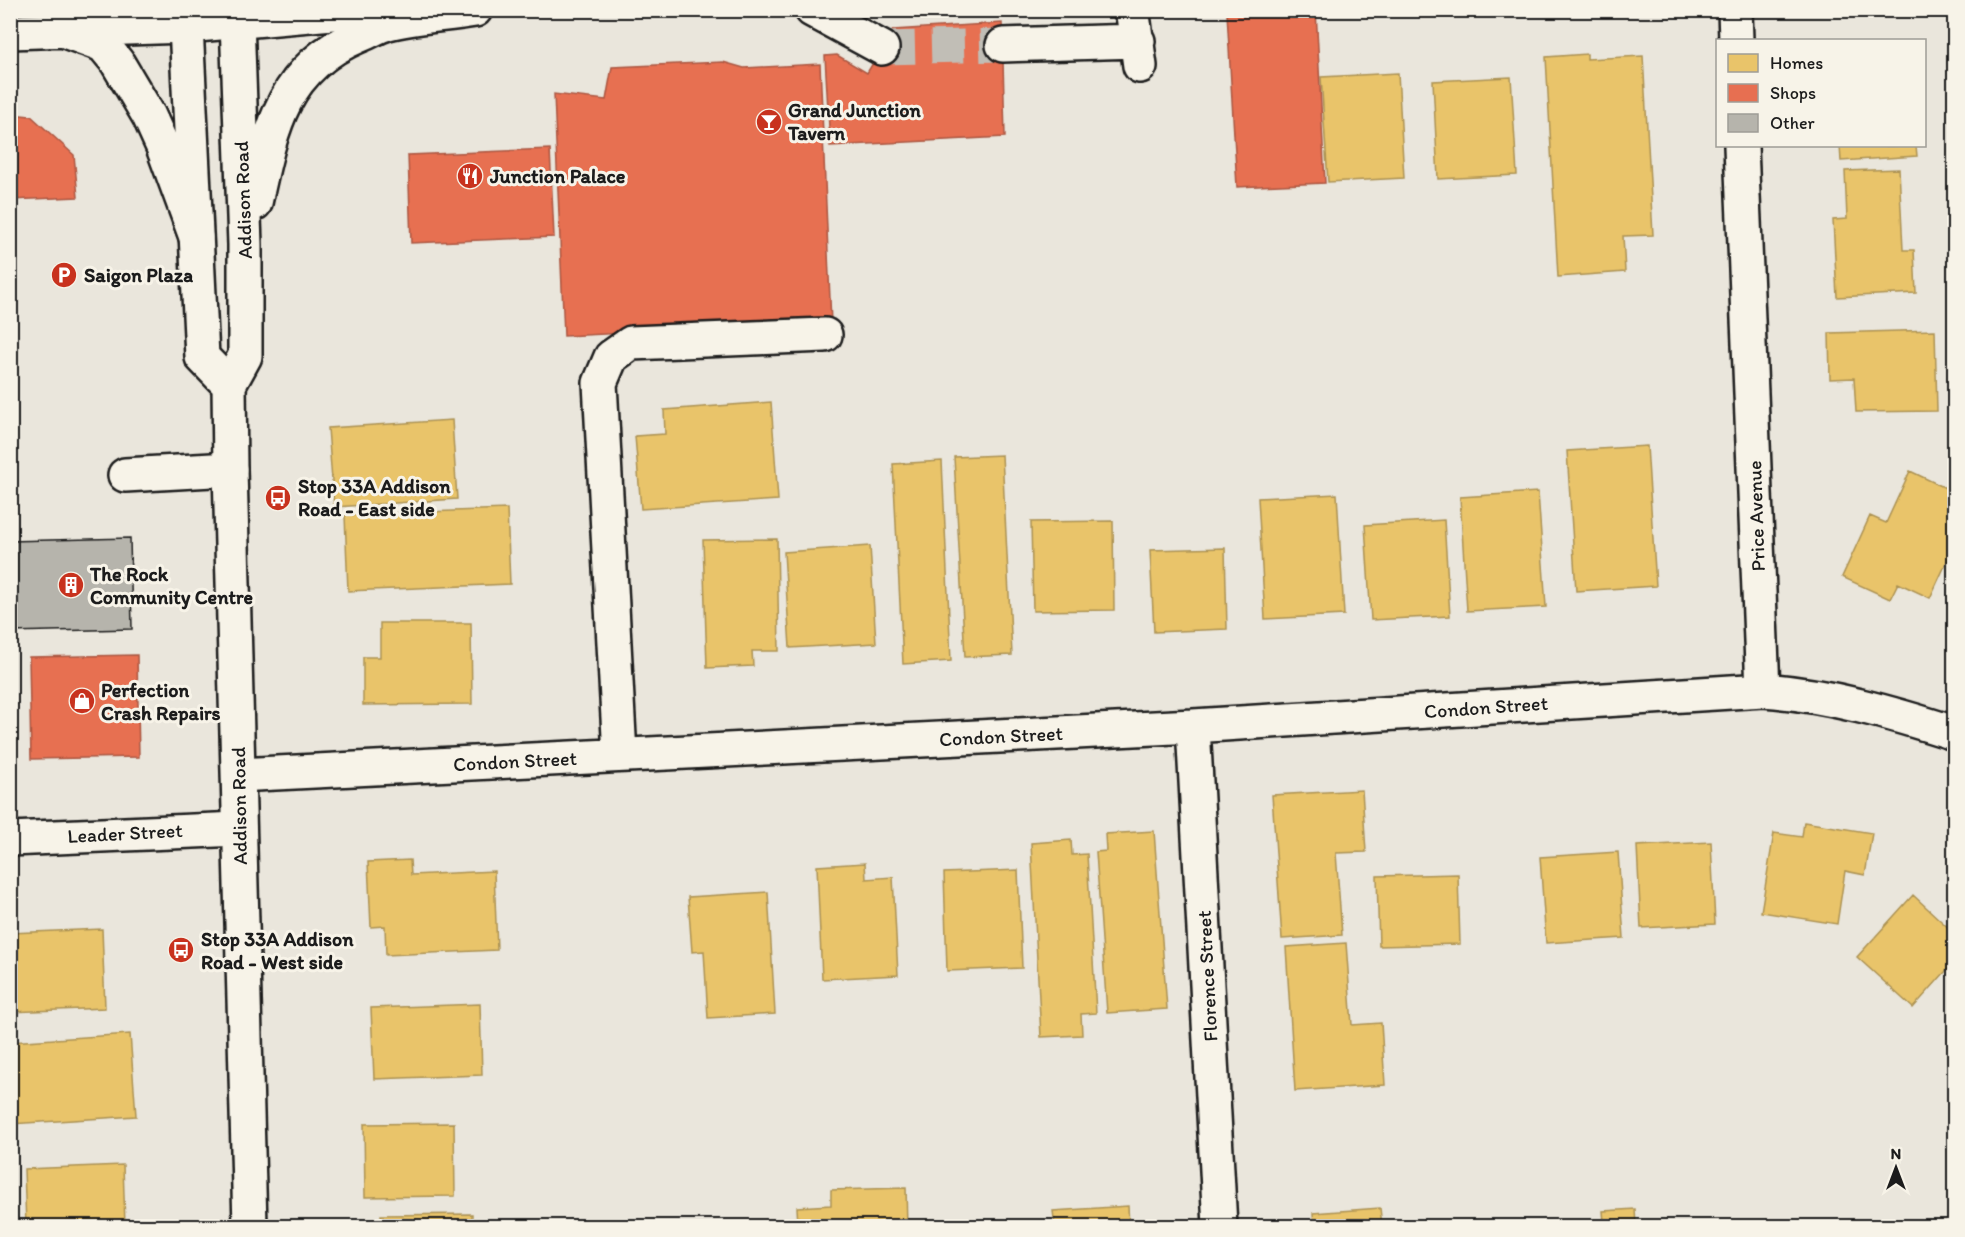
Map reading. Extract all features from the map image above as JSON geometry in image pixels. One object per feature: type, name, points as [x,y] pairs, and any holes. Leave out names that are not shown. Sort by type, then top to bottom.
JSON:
[{"type":"main road","points":[[10,32],[62,30],[236,15],[366,10]]},
{"type":"main road","points":[[245,246],[271,136],[283,102],[305,70],[341,43],[387,23],[475,10]]},
{"type":"main road","points":[[812,10],[882,48]]},
{"type":"main road","points":[[1735,10],[1736,39]]},
{"type":"main road","name":"Addison Road","points":[[236,15],[245,246],[245,356],[229,385],[250,1227]]},
{"type":"main road","points":[[188,18],[195,237],[202,357],[229,385]]},
{"type":"main road","points":[[62,30],[103,45],[117,63],[149,116],[163,147],[195,237]]},
{"type":"main road","points":[[1003,45],[1136,39]]},
{"type":"main road","name":"Price Avenue","points":[[1741,147],[1763,690]]},
{"type":"main road","points":[[620,755],[600,383],[611,357],[631,343],[825,334]]},
{"type":"main road","points":[[126,475],[230,469]]},
{"type":"main road","points":[[1763,690],[1797,692],[1882,710],[1954,733]]},
{"type":"main road","name":"Condon Street","points":[[239,775],[1193,726],[1763,690]]},
{"type":"main road","name":"Florence Street","points":[[1193,726],[1220,1227]]},
{"type":"main road","name":"Leader Street","points":[[10,839],[239,829]]},
{"type":"building: Homes","points":[[1587,54],[1587,59],[1643,56],[1653,235],[1623,236],[1625,272],[1558,277],[1546,57]]},
{"type":"building: Homes","points":[[1398,73],[1404,178],[1328,182],[1321,77]]},
{"type":"building: Homes","points":[[1511,77],[1517,175],[1438,179],[1433,81]]},
{"type":"building: Homes","points":[[1840,147],[1916,147],[1917,156],[1841,161]]},
{"type":"building: Homes","points":[[1899,169],[1903,250],[1914,250],[1916,293],[1837,297],[1833,220],[1847,219],[1845,171]]},
{"type":"building: Homes","points":[[1935,330],[1937,411],[1856,412],[1854,378],[1830,379],[1829,333]]},
{"type":"building: Homes","points":[[771,402],[778,500],[641,509],[635,436],[665,434],[664,410]]},
{"type":"building: Homes","points":[[452,420],[457,499],[334,507],[328,428]]},
{"type":"building: Homes","points":[[1647,446],[1656,586],[1576,591],[1567,451]]},
{"type":"building: Homes","points":[[1002,455],[1012,655],[965,657],[954,457]]},
{"type":"building: Homes","points":[[942,461],[951,661],[903,664],[893,464]]},
{"type":"building: Homes","points":[[1910,471],[1954,492],[1954,546],[1930,598],[1898,583],[1890,599],[1842,577],[1870,516],[1886,523]]},
{"type":"building: Homes","points":[[1538,492],[1546,607],[1467,611],[1460,497]]},
{"type":"building: Homes","points":[[1337,494],[1344,615],[1265,619],[1258,498]]},
{"type":"building: Homes","points":[[507,509],[510,584],[348,591],[345,515]]},
{"type":"building: Homes","points":[[1444,520],[1450,616],[1371,620],[1365,525]]},
{"type":"building: Homes","points":[[1113,521],[1114,610],[1033,611],[1031,522]]},
{"type":"building: Homes","points":[[777,539],[779,651],[752,651],[753,666],[707,668],[703,540]]},
{"type":"building: Homes","points":[[870,546],[876,643],[790,648],[784,552]]},
{"type":"building: Homes","points":[[1225,548],[1227,629],[1154,632],[1150,550]]},
{"type":"building: Homes","points":[[380,623],[471,623],[472,704],[363,705],[363,657],[380,657]]},
{"type":"building: Homes","points":[[1362,790],[1366,852],[1336,853],[1342,935],[1282,939],[1272,795]]},
{"type":"building: Homes","points":[[1804,822],[1872,833],[1865,875],[1845,871],[1837,924],[1761,912],[1774,833],[1802,837]]},
{"type":"building: Homes","points":[[1154,831],[1167,1009],[1107,1013],[1096,852],[1106,851],[1105,834]]},
{"type":"building: Homes","points":[[1071,840],[1072,855],[1087,854],[1096,1013],[1081,1014],[1082,1035],[1041,1037],[1031,843]]},
{"type":"building: Homes","points":[[1711,842],[1715,924],[1641,928],[1637,846]]},
{"type":"building: Homes","points":[[1618,852],[1624,938],[1546,943],[1540,857]]},
{"type":"building: Homes","points":[[410,860],[411,875],[494,871],[497,950],[386,955],[385,926],[371,927],[368,862]]},
{"type":"building: Homes","points":[[865,863],[866,879],[893,877],[898,975],[822,979],[817,866]]},
{"type":"building: Homes","points":[[1018,870],[1022,968],[947,971],[944,873]]},
{"type":"building: Homes","points":[[1458,874],[1460,944],[1379,946],[1377,876]]},
{"type":"building: Homes","points":[[768,892],[775,1014],[708,1018],[704,951],[692,952],[688,897]]},
{"type":"building: Homes","points":[[1913,895],[1954,933],[1954,962],[1913,1008],[1857,957]]},
{"type":"building: Homes","points":[[102,929],[105,1008],[10,1012],[10,933]]},
{"type":"building: Homes","points":[[1346,943],[1352,1025],[1381,1023],[1385,1085],[1295,1091],[1286,947]]},
{"type":"building: Homes","points":[[480,1004],[482,1075],[374,1079],[371,1008]]},
{"type":"building: Homes","points":[[130,1034],[136,1116],[10,1124],[10,1042]]},
{"type":"building: Homes","points":[[454,1123],[455,1196],[365,1197],[364,1124]]},
{"type":"building: Homes","points":[[123,1165],[125,1226],[26,1226],[24,1169]]},
{"type":"building: Homes","points":[[906,1188],[907,1226],[798,1226],[797,1207],[831,1205],[831,1190]]},
{"type":"building: Homes","points":[[1128,1206],[1129,1226],[1055,1226],[1053,1211]]},
{"type":"building: Homes","points":[[1380,1208],[1382,1226],[1314,1226],[1313,1213]]},
{"type":"building: Homes","points":[[1635,1209],[1636,1226],[1559,1226],[1559,1223],[1604,1222],[1603,1211]]},
{"type":"building: Homes","points":[[472,1214],[472,1226],[382,1226],[381,1215]]},
{"type":"building: Shops","points":[[1316,10],[1325,183],[1237,187],[1227,13]]},
{"type":"building: Shops","points":[[1002,23],[1005,137],[830,146],[825,56],[837,55],[867,73],[893,30]]},
{"type":"building: Shops","points":[[723,62],[744,68],[820,64],[831,323],[564,336],[554,94],[606,100],[612,67]]},
{"type":"building: Shops","points":[[10,114],[31,116],[74,155],[78,197],[10,200]]},
{"type":"building: Shops","points":[[550,149],[554,237],[411,243],[408,155]]},
{"type":"building: Shops","points":[[137,655],[139,757],[31,759],[29,657]]},
{"type":"building: Other","name":"The Rock Community Centre","points":[[130,538],[132,629],[10,632],[10,541]]},
{"type":"tunnel","points":[[882,48],[1003,45]]},
{"type":"place","name":"Grand Junction Tavern","points":[[769,122]]},
{"type":"place","name":"Junction Palace","points":[[470,176]]},
{"type":"place","name":"Saigon Plaza","points":[[64,275]]},
{"type":"place","name":"Stop 33A Addison Road - East side","points":[[278,498]]},
{"type":"place","name":"The Rock Community Centre","points":[[71,585]]},
{"type":"place","name":"Perfection Crash Repairs","points":[[82,701]]},
{"type":"place","name":"Stop 33A Addison Road - West side","points":[[181,950]]}]
